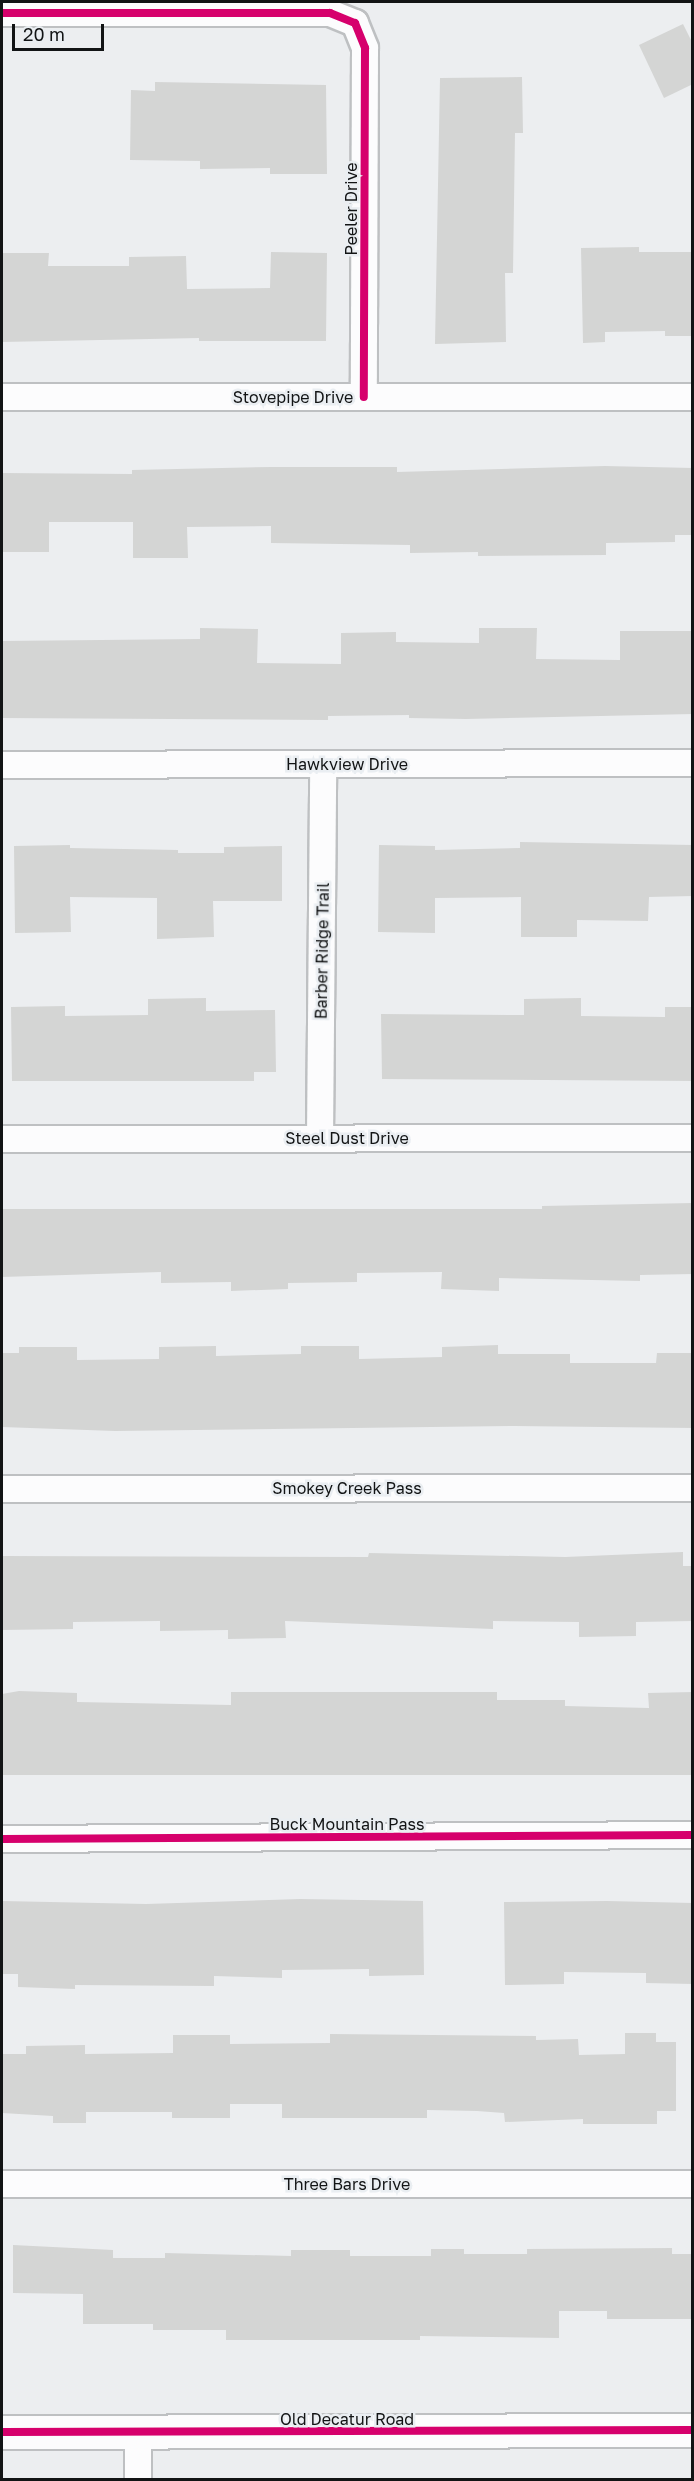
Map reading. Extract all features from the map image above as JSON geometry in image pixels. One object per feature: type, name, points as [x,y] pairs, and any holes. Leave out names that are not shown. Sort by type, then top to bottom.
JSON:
[{"type":"main road","name":"Old Decatur Road","points":[[2,2433],[693,2430]]},
{"type":"street","name":"Peeler Drive","points":[[2,13],[330,13],[355,23],[365,48],[364,397]]},
{"type":"street","name":"Stovepipe Drive","points":[[2,397],[693,397]]},
{"type":"street","name":"Hawkview Drive","points":[[2,765],[693,763]]},
{"type":"street","name":"Barber Ridge Trail","points":[[320,1137],[324,764]]},
{"type":"street","name":"Steel Dust Drive","points":[[2,1139],[693,1138]]},
{"type":"street","name":"Smokey Creek Pass","points":[[2,1489],[693,1488]]},
{"type":"street","name":"Buck Mountain Pass","points":[[2,1839],[693,1834]]},
{"type":"street","name":"Three Bars Drive","points":[[2,2184],[693,2184]]},
{"type":"street","points":[[138,2433],[138,2480]]},
{"type":"building","points":[[683,24],[693,44],[693,84],[664,98],[639,45]]},
{"type":"building","points":[[522,77],[523,133],[515,133],[513,273],[505,273],[506,342],[435,344],[440,78]]},
{"type":"building","points":[[155,82],[326,85],[327,174],[270,174],[270,168],[200,169],[200,161],[130,160],[131,90],[155,91]]},
{"type":"building","points":[[639,247],[639,252],[693,252],[693,336],[665,336],[665,331],[605,332],[605,342],[583,343],[581,248]]},
{"type":"building","points":[[271,252],[327,253],[326,341],[199,341],[199,338],[2,342],[2,253],[49,253],[48,266],[129,266],[129,257],[186,256],[187,289],[270,288]]},
{"type":"building","points":[[605,466],[693,468],[693,535],[675,535],[675,542],[606,543],[606,555],[478,556],[478,552],[410,553],[410,545],[271,543],[271,526],[187,527],[188,558],[133,558],[133,522],[49,522],[49,552],[2,552],[2,473],[132,474],[132,470],[271,467],[397,467],[397,472]]},
{"type":"building","points":[[200,628],[258,629],[257,663],[341,664],[341,633],[396,632],[396,642],[479,643],[479,628],[537,628],[536,659],[620,660],[620,631],[693,631],[693,714],[466,719],[409,718],[409,715],[328,716],[328,720],[2,718],[2,641],[200,639]]},
{"type":"building","points":[[520,842],[693,845],[693,896],[649,897],[648,921],[577,920],[577,937],[521,937],[521,897],[435,898],[435,933],[378,932],[379,845],[435,846],[435,850],[520,848]]},
{"type":"building","points":[[70,845],[70,848],[178,850],[178,853],[224,853],[224,847],[282,846],[282,901],[213,901],[214,937],[157,939],[157,898],[70,897],[71,932],[15,933],[14,846]]},
{"type":"building","points":[[206,998],[206,1011],[275,1010],[276,1072],[254,1072],[254,1081],[12,1081],[11,1007],[65,1006],[65,1016],[148,1015],[148,999]]},
{"type":"building","points":[[581,998],[581,1016],[665,1017],[665,1007],[693,1007],[693,1081],[382,1079],[381,1014],[524,1015],[524,999]]},
{"type":"building","points":[[693,1203],[693,1274],[640,1275],[640,1281],[499,1278],[499,1291],[441,1289],[442,1272],[357,1273],[357,1282],[288,1283],[288,1289],[231,1291],[231,1282],[161,1283],[161,1272],[2,1277],[2,1209],[542,1209],[542,1206]]},
{"type":"building","points":[[498,1345],[498,1354],[570,1354],[570,1363],[656,1363],[657,1353],[693,1353],[693,1428],[514,1426],[115,1431],[2,1427],[2,1353],[19,1353],[19,1347],[77,1347],[77,1360],[159,1359],[159,1347],[216,1346],[216,1356],[301,1354],[301,1346],[359,1346],[359,1359],[442,1357],[442,1347]]},
{"type":"building","points":[[683,1552],[683,1566],[693,1566],[693,1621],[636,1622],[636,1636],[579,1637],[579,1622],[493,1621],[493,1629],[285,1621],[286,1638],[228,1639],[228,1630],[160,1631],[160,1621],[73,1622],[73,1629],[2,1630],[2,1556],[368,1557],[369,1553],[565,1557]]},
{"type":"building","points":[[19,1691],[77,1693],[77,1702],[231,1705],[231,1692],[497,1692],[497,1700],[565,1700],[565,1706],[649,1708],[648,1693],[693,1692],[693,1775],[2,1775],[2,1694]]},
{"type":"building","points":[[300,1899],[423,1901],[424,1975],[369,1976],[369,1969],[282,1970],[282,1978],[214,1976],[214,1986],[75,1985],[75,1989],[18,1987],[18,1974],[2,1974],[2,1901],[146,1904]]},
{"type":"building","points":[[504,1902],[693,1903],[693,1984],[646,1983],[646,1973],[564,1972],[564,1984],[505,1985]]},
{"type":"building","points":[[625,2033],[656,2033],[656,2042],[676,2042],[676,2111],[657,2111],[657,2124],[583,2124],[583,2119],[505,2122],[504,2113],[427,2110],[427,2118],[282,2118],[282,2104],[230,2104],[230,2118],[172,2118],[172,2112],[86,2112],[86,2123],[53,2123],[53,2116],[2,2113],[2,2054],[26,2054],[26,2046],[85,2045],[85,2054],[173,2053],[173,2035],[230,2035],[230,2044],[330,2043],[330,2034],[536,2036],[536,2040],[578,2039],[579,2055],[625,2054]]},
{"type":"building","points":[[13,2245],[113,2250],[113,2258],[165,2258],[165,2253],[291,2256],[291,2250],[350,2250],[350,2256],[431,2256],[431,2249],[464,2249],[464,2254],[527,2254],[527,2249],[672,2248],[672,2254],[693,2254],[693,2319],[607,2319],[607,2311],[559,2311],[559,2338],[420,2336],[420,2340],[226,2340],[226,2330],[153,2330],[153,2324],[83,2324],[83,2294],[13,2293]]},
{"type":"cycle path","points":[[2,13],[330,13],[355,23],[365,48],[364,397]]},
{"type":"cycle path","points":[[2,1839],[692,1835]]},
{"type":"cycle path","points":[[2,2432],[692,2430]]}]
